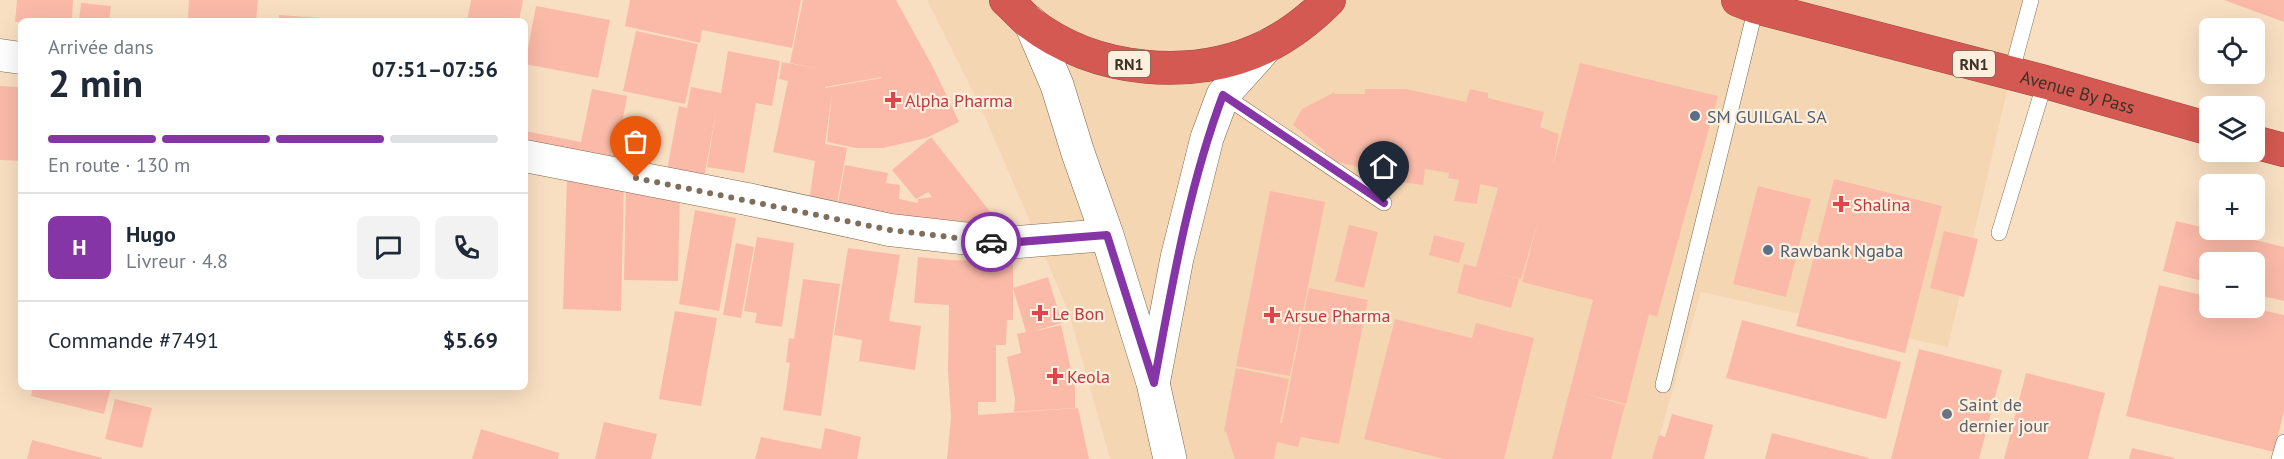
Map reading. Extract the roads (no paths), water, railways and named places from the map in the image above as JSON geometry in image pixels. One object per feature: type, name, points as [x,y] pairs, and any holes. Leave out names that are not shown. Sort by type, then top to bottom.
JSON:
[{"type":"highway","name":"RN1","points":[[1006,0],[1030,22],[1065,44],[1085,52],[1104,59],[1145,67],[1186,68],[1227,60],[1267,46],[1307,22],[1329,0]]},
{"type":"highway","name":"Avenue By Pass","points":[[1747,3],[2045,82],[2199,126]]},
{"type":"highway","points":[[2265,145],[2284,150]]},
{"type":"street","points":[[1030,22],[1057,85],[1107,235],[1154,383],[1170,459]]},
{"type":"street","points":[[1154,383],[1180,247],[1207,138],[1223,95],[1267,46]]},
{"type":"street","points":[[0,55],[18,58]]},
{"type":"street","points":[[528,157],[747,199],[890,230],[1005,243],[1107,235]]},
{"type":"lane","points":[[2011,74],[2031,0]]},
{"type":"lane","points":[[1663,386],[1747,3]]},
{"type":"lane","points":[[1999,233],[2045,82]]},
{"type":"lane","points":[[1223,95],[1384,203]]},
{"type":"lane","points":[[2279,459],[2284,442]]},
{"type":"place","name":"Alpha Pharma","points":[[893,100]]},
{"type":"place","name":"SM GUILGAL SA","points":[[1695,116]]},
{"type":"place","name":"Shalina","points":[[1841,204]]},
{"type":"place","name":"Rawbank Ngaba","points":[[1768,250]]},
{"type":"place","name":"Le Bon","points":[[1040,313]]},
{"type":"place","name":"Arsue Pharma","points":[[1272,315]]},
{"type":"place","name":"Keola","points":[[1055,376]]},
{"type":"place","name":"Saint de dernier jour","points":[[1947,414]]}]
